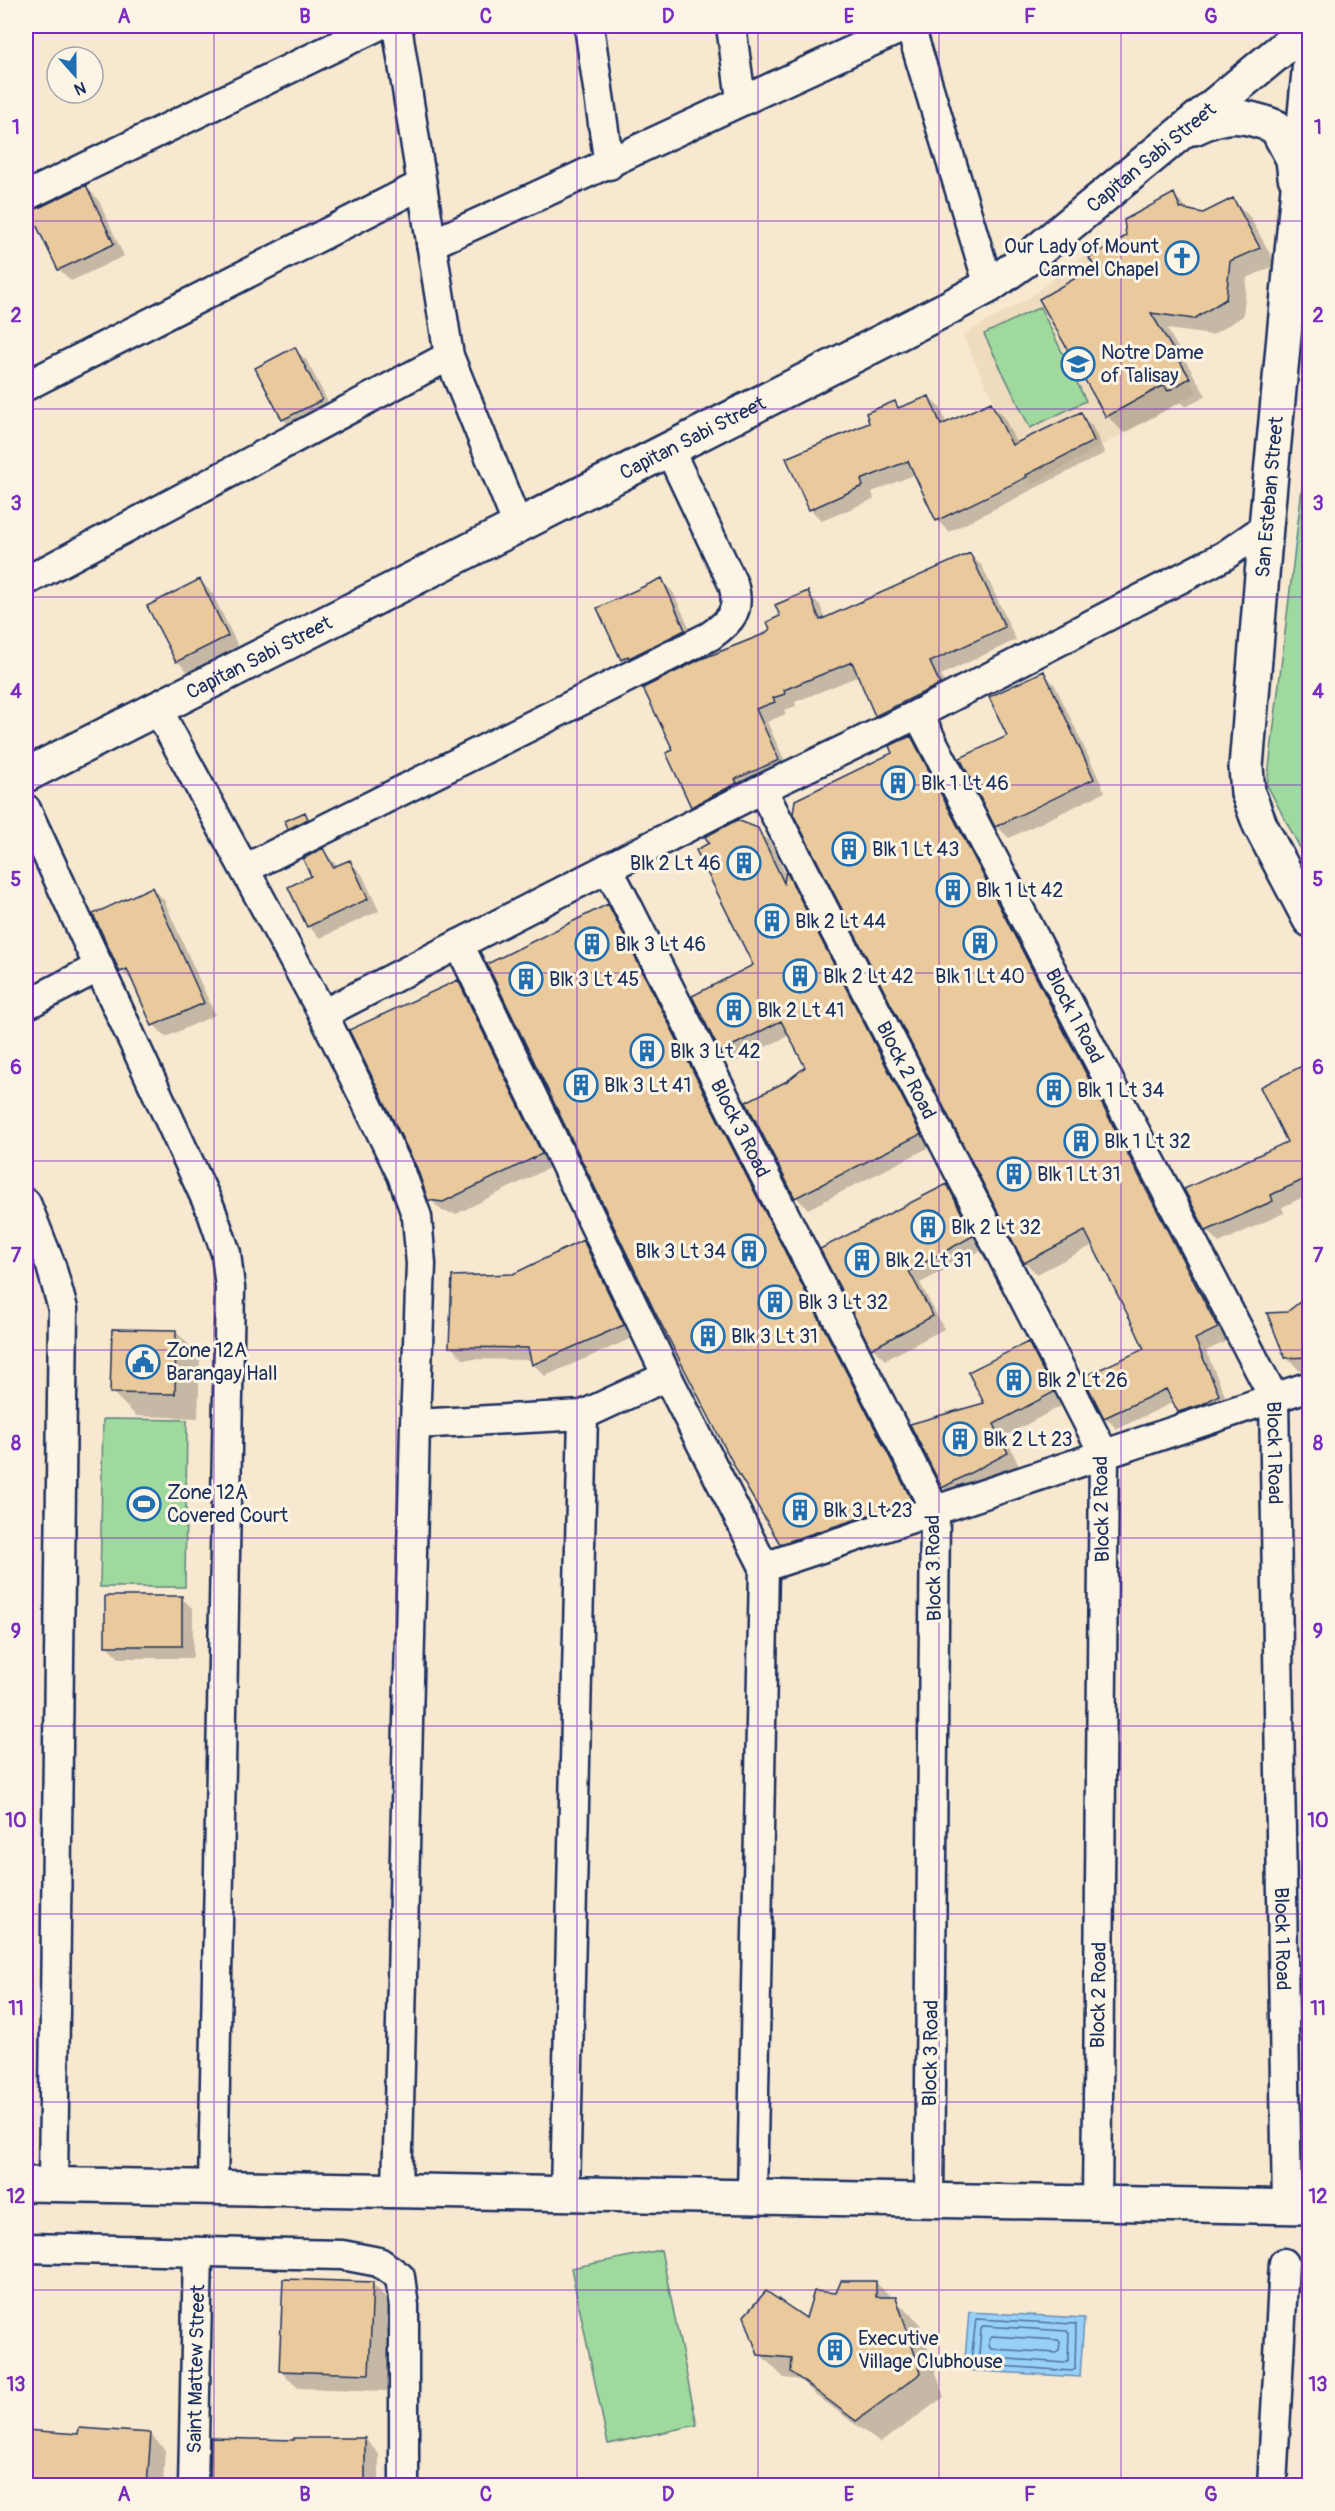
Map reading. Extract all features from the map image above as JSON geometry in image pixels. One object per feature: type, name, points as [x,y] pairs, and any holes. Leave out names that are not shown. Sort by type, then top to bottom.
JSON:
[{"type":"street","points":[[26,196],[378,26]]},
{"type":"street","points":[[397,26],[449,356],[518,526]]},
{"type":"street","points":[[588,26],[609,165]]},
{"type":"street","points":[[731,26],[741,99]]},
{"type":"street","points":[[431,244],[609,165],[741,99],[909,26],[989,286]]},
{"type":"street","name":"Capitan Sabi Street","points":[[26,774],[989,286],[1030,257],[1310,26]]},
{"type":"street","name":"San Esteban Street","points":[[1310,61],[1246,766],[1248,793],[1260,825],[1310,920]]},
{"type":"street","points":[[1176,136],[1212,119],[1247,116],[1276,127],[1293,159],[1298,194]]},
{"type":"street","points":[[26,386],[421,185]]},
{"type":"street","points":[[26,581],[449,356]]},
{"type":"street","points":[[245,869],[710,636],[724,626],[735,612],[737,597],[733,584],[669,449]]},
{"type":"street","points":[[323,1014],[762,789],[918,714],[1224,556],[1266,527]]},
{"type":"street","points":[[158,708],[323,1014],[402,1175],[417,1217],[421,1264],[415,1424],[398,2191]]},
{"type":"street","name":"Block 1 Road","points":[[918,714],[1274,1398],[1298,2207]]},
{"type":"street","name":"Block 2 Road","points":[[762,789],[1104,1454],[1096,2204]]},
{"type":"street","points":[[26,809],[211,1210],[226,1253],[230,1288],[213,2188]]},
{"type":"street","name":"Block 3 Road","points":[[608,868],[935,1510],[928,2200]]},
{"type":"street","points":[[459,944],[667,1376],[764,1567],[752,2197]]},
{"type":"street","points":[[26,1005],[99,967]]},
{"type":"street","points":[[26,1203],[51,1266],[63,1309],[39,2185],[1298,2207]]},
{"type":"street","points":[[415,1424],[583,1415],[667,1376]]},
{"type":"street","points":[[764,1567],[1310,1386]]},
{"type":"street","points":[[565,2194],[583,1415]]},
{"type":"street","points":[[26,2248],[342,2255],[379,2262],[400,2277],[405,2345],[404,2486]]},
{"type":"street","name":"Saint Mattew Street","points":[[193,2486],[198,2252]]},
{"type":"street","points":[[1272,2486],[1284,2263]]},
{"type":"shaded area","name":"Notre Dame of Talisay","points":[[1108,236],[1197,392],[1032,485],[963,335],[1029,298]]},
{"type":"green space","points":[[1040,307],[1086,401],[1030,428],[984,334]]},
{"type":"green space","points":[[1309,429],[1309,865],[1267,785]]},
{"type":"green space","name":"Zone 12A Covered Court","points":[[103,1419],[187,1420],[185,1587],[100,1587]]},
{"type":"green space","points":[[661,2250],[697,2425],[608,2444],[571,2268]]},
{"type":"water","points":[[969,2312],[1084,2318],[1080,2377],[964,2370]]},
{"type":"building","points":[[86,185],[114,244],[58,270],[30,212]]},
{"type":"building","points":[[1174,193],[1180,208],[1203,213],[1233,198],[1260,248],[1230,261],[1226,299],[1194,319],[1151,313],[1190,378],[1168,391],[1164,385],[1106,417],[1039,299],[1095,267],[1089,258],[1126,236],[1124,220]]},
{"type":"building","points":[[295,347],[322,400],[282,420],[255,368]]},
{"type":"building","points":[[929,396],[941,425],[991,402],[1012,445],[1081,412],[1094,441],[1026,475],[1027,477],[936,521],[908,461],[861,480],[863,486],[809,510],[786,458],[869,423],[866,413],[895,401],[898,408]]},
{"type":"building","points":[[970,553],[1005,627],[930,662],[940,684],[875,716],[852,662],[784,690],[785,694],[773,698],[775,702],[756,709],[779,760],[735,779],[737,783],[691,807],[666,753],[673,750],[643,688],[699,660],[764,634],[770,629],[767,622],[780,616],[775,605],[808,591],[820,620]]},
{"type":"building","points":[[662,578],[685,630],[621,660],[597,608]]},
{"type":"building","points":[[200,579],[228,636],[176,662],[147,606]]},
{"type":"building","points":[[1044,671],[1094,779],[995,827],[960,758],[1007,736],[989,697]]},
{"type":"building","points":[[911,736],[1218,1328],[1195,1339],[1219,1395],[1201,1405],[1178,1412],[1166,1389],[1104,1418],[1083,1377],[1144,1349],[1085,1231],[1024,1263],[793,814],[795,800],[892,753],[889,746]]},
{"type":"building","points":[[305,812],[308,819],[288,829],[285,821]]},
{"type":"building","points":[[737,820],[758,828],[784,883],[786,871],[921,1134],[795,1198],[746,1102],[787,1081],[805,1067],[781,1021],[720,1052],[692,996],[753,965],[696,850],[709,843],[705,837]]},
{"type":"building","points":[[323,848],[333,867],[350,860],[368,899],[307,927],[288,887],[311,876],[303,859]]},
{"type":"building","points":[[152,887],[204,1003],[152,1026],[127,969],[120,972],[93,914]]},
{"type":"building","points":[[608,904],[912,1501],[780,1544],[738,1473],[655,1312],[487,964]]},
{"type":"building","points":[[458,980],[542,1154],[443,1202],[428,1200],[417,1168],[349,1030]]},
{"type":"building","points":[[1310,1062],[1310,1188],[1305,1179],[1271,1195],[1273,1201],[1206,1231],[1184,1189],[1287,1142],[1260,1087]]},
{"type":"building","points":[[947,1184],[973,1236],[909,1271],[933,1316],[871,1349],[820,1249]]},
{"type":"building","points":[[583,1240],[624,1325],[532,1365],[528,1348],[449,1347],[452,1276],[513,1274]]},
{"type":"building","points":[[1310,1294],[1310,1357],[1285,1358],[1267,1313],[1287,1312]]},
{"type":"building","name":"Zone 12A Barangay Hall","points":[[112,1329],[176,1330],[175,1394],[110,1393]]},
{"type":"building","points":[[1028,1342],[1054,1392],[994,1424],[1008,1453],[942,1488],[910,1424],[984,1403],[968,1372]]},
{"type":"building","points":[[105,1596],[182,1596],[182,1646],[105,1646]]},
{"type":"building","points":[[283,2279],[373,2282],[369,2374],[279,2371]]},
{"type":"building","name":"Executive Village Clubhouse","points":[[841,2281],[876,2281],[876,2297],[896,2297],[921,2373],[856,2421],[791,2372],[792,2358],[758,2355],[744,2316],[766,2291],[806,2318],[814,2291],[836,2293]]},
{"type":"building","points":[[79,2428],[151,2433],[147,2486],[53,2486],[26,2483],[26,2430],[78,2434]]},
{"type":"building","points":[[211,2438],[294,2440],[294,2438],[365,2438],[365,2486],[210,2486]]},
{"type":"place","name":"Our Lady of Mount Carmel Chapel","points":[[1182,258]]},
{"type":"place","name":"Notre Dame of Talisay","points":[[1078,364]]},
{"type":"place","name":"Blk 1 Lt 46","points":[[898,783]]},
{"type":"place","name":"Blk 1 Lt 43","points":[[849,849]]},
{"type":"place","name":"Blk 2 Lt 46","points":[[744,863]]},
{"type":"place","name":"Blk 1 Lt 42","points":[[953,890]]},
{"type":"place","name":"Blk 2 Lt 44","points":[[772,921]]},
{"type":"place","name":"Blk 1 Lt 40","points":[[980,943]]},
{"type":"place","name":"Blk 3 Lt 46","points":[[592,944]]},
{"type":"place","name":"Blk 2 Lt 42","points":[[800,976]]},
{"type":"place","name":"Blk 3 Lt 45","points":[[526,979]]},
{"type":"place","name":"Blk 2 Lt 41","points":[[734,1010]]},
{"type":"place","name":"Blk 3 Lt 42","points":[[647,1051]]},
{"type":"place","name":"Blk 3 Lt 41","points":[[581,1085]]},
{"type":"place","name":"Blk 1 Lt 34","points":[[1054,1090]]},
{"type":"place","name":"Blk 1 Lt 32","points":[[1081,1141]]},
{"type":"place","name":"Blk 1 Lt 31","points":[[1014,1174]]},
{"type":"place","name":"Blk 2 Lt 32","points":[[928,1227]]},
{"type":"place","name":"Blk 3 Lt 34","points":[[749,1251]]},
{"type":"place","name":"Blk 2 Lt 31","points":[[862,1260]]},
{"type":"place","name":"Blk 3 Lt 32","points":[[775,1302]]},
{"type":"place","name":"Blk 3 Lt 31","points":[[708,1336]]},
{"type":"place","name":"Zone 12A Barangay Hall","points":[[143,1362]]},
{"type":"place","name":"Blk 2 Lt 26","points":[[1014,1380]]},
{"type":"place","name":"Blk 2 Lt 23","points":[[960,1439]]},
{"type":"place","name":"Zone 12A Covered Court","points":[[144,1504]]},
{"type":"place","name":"Blk 3 Lt 23","points":[[800,1510]]},
{"type":"place","name":"Executive Village Clubhouse","points":[[835,2350]]}]
